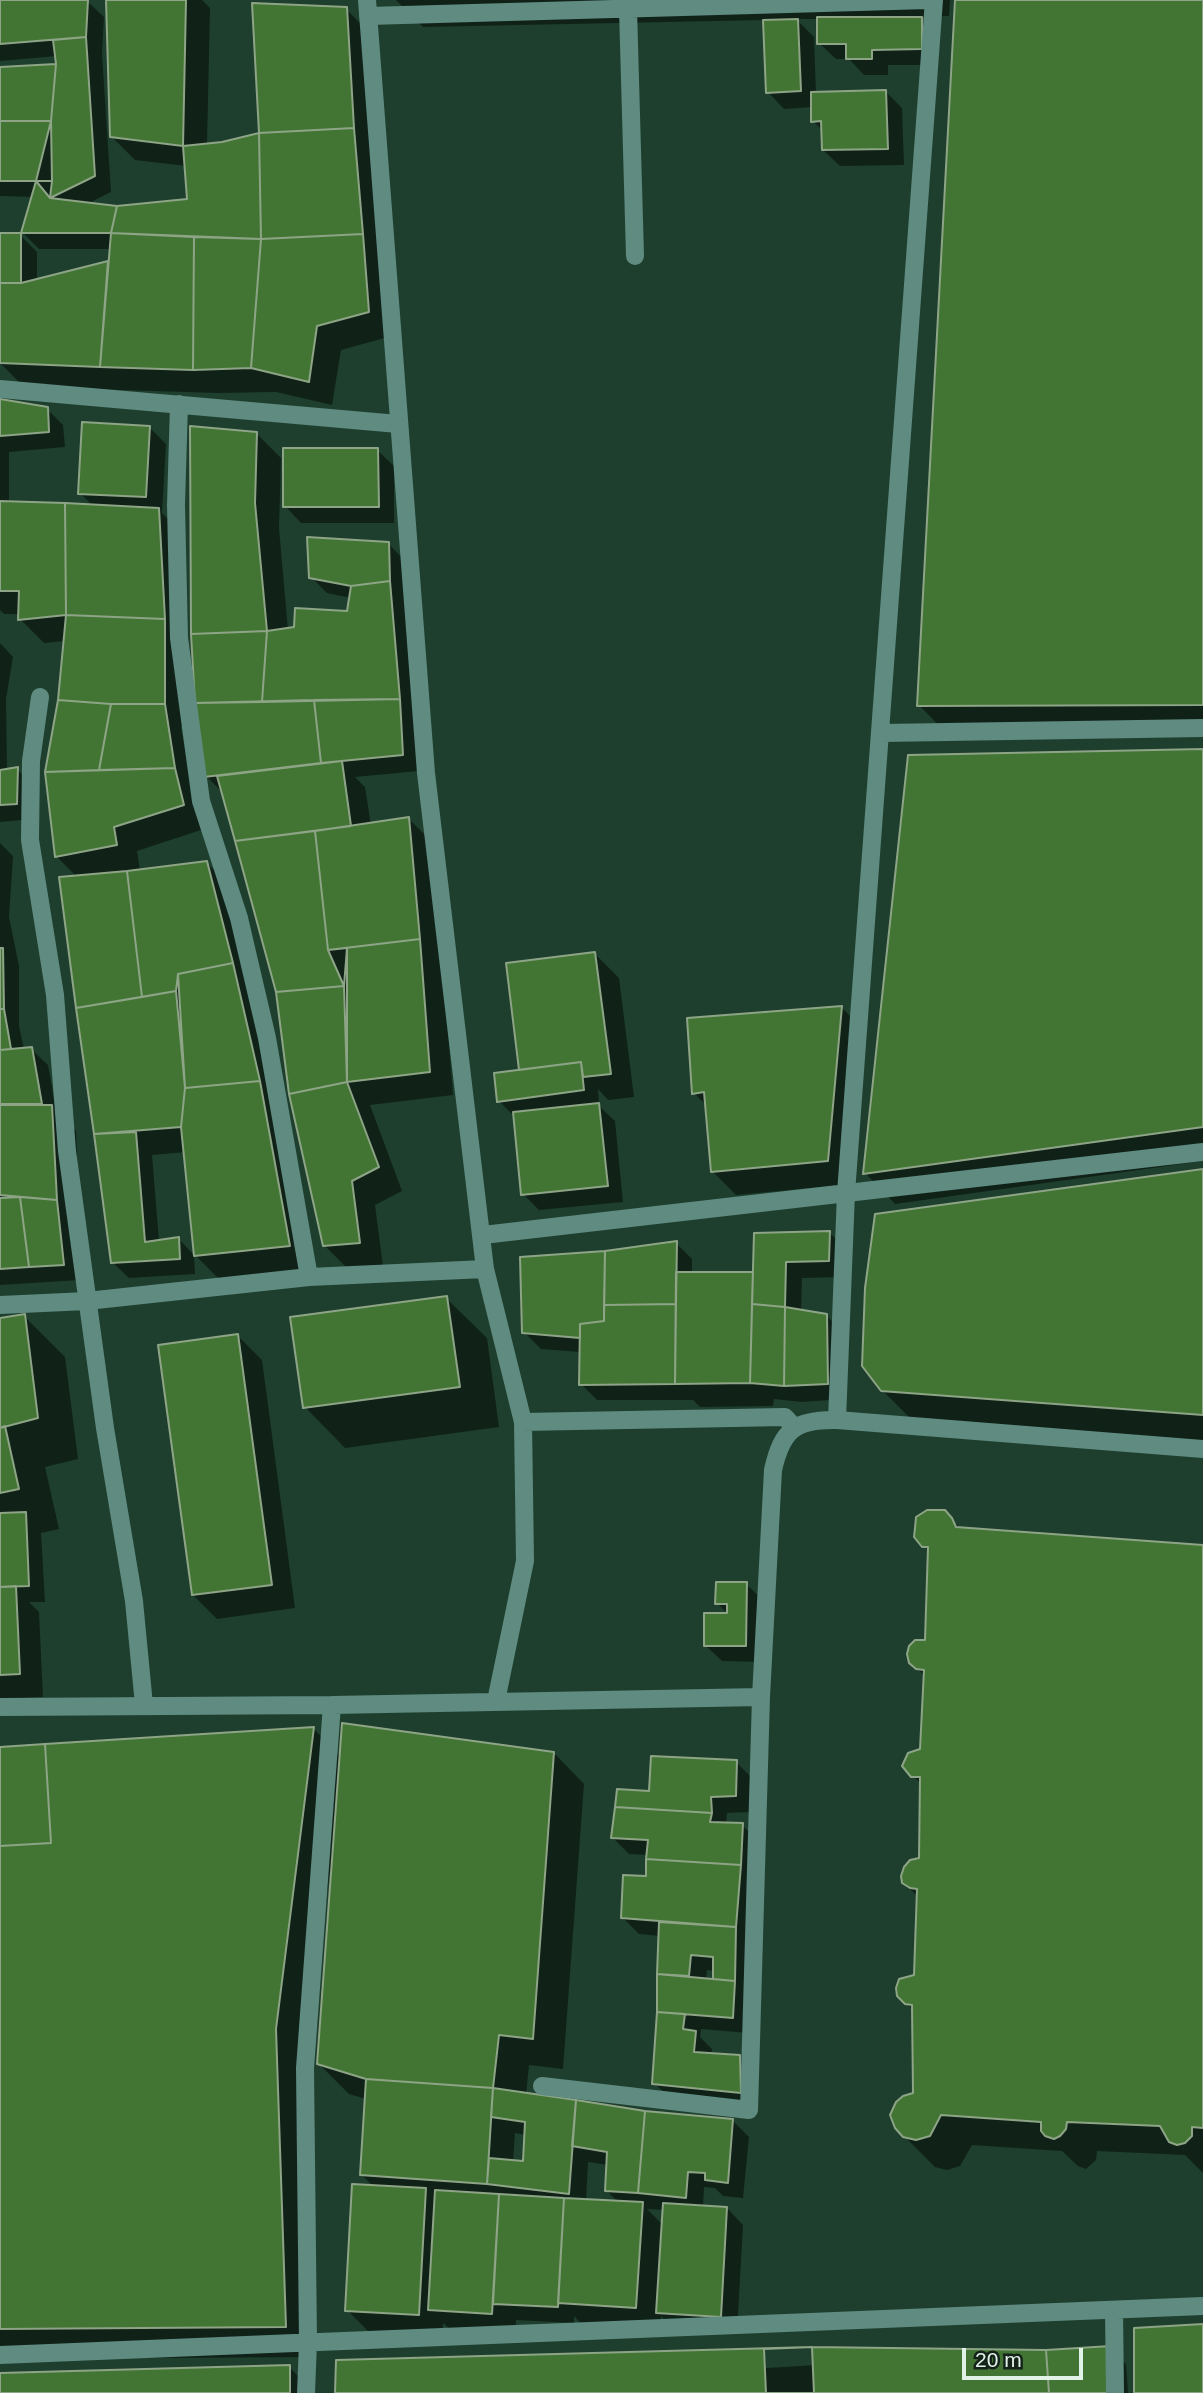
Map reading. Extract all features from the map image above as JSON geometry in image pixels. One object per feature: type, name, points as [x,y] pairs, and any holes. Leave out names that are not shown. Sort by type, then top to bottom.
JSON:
[{"type":"street","points":[[496,1701],[525,1562],[523,1422],[485,1269],[426,773],[367,8],[628,9],[931,0],[882,733],[846,1193],[837,1420]]},
{"type":"street","points":[[628,9],[635,256]]},
{"type":"street","points":[[0,389],[398,424]]},
{"type":"street","points":[[179,404],[176,505],[179,638],[201,801],[239,918],[264,1024],[309,1277]]},
{"type":"street","points":[[40,697],[31,761],[30,840],[55,995],[67,1151],[86,1301],[134,1601],[144,1705]]},
{"type":"street","points":[[882,733],[1203,727]]},
{"type":"street","points":[[483,1235],[1203,1152]]},
{"type":"street","points":[[0,1306],[86,1301],[309,1277],[485,1269]]},
{"type":"street","points":[[523,1422],[785,1417],[794,1427]]},
{"type":"street","points":[[542,2086],[749,2110],[761,1697],[773,1470],[779,1444],[794,1427],[817,1419],[837,1420],[1203,1449]]},
{"type":"street","points":[[0,1707],[332,1705],[761,1697]]},
{"type":"street","points":[[306,2393],[308,2342],[305,2068],[332,1705]]},
{"type":"street","points":[[0,2355],[1203,2306]]},
{"type":"street","points":[[1114,2310],[1115,2393]]},
{"type":"building","points":[[0,0],[88,0],[86,37],[0,44]]},
{"type":"building","points":[[106,0],[186,0],[183,146],[110,137]]},
{"type":"building","points":[[955,0],[1203,0],[1203,705],[917,706]]},
{"type":"building","points":[[252,3],[347,7],[354,128],[259,133]]},
{"type":"building","points":[[817,17],[922,17],[922,49],[872,50],[872,59],[846,59],[846,44],[817,44]]},
{"type":"building","points":[[798,19],[801,91],[766,93],[763,20]]},
{"type":"building","points":[[86,37],[95,176],[50,198],[36,181],[51,121],[56,64],[53,40]]},
{"type":"building","points":[[56,64],[51,121],[0,121],[0,67]]},
{"type":"building","points":[[886,90],[888,149],[822,150],[821,121],[811,122],[811,92]]},
{"type":"building","points":[[0,121],[51,121],[52,181],[0,181]]},
{"type":"building","points":[[354,128],[363,234],[261,239],[259,133]]},
{"type":"building","points":[[259,133],[261,239],[111,233],[117,206],[187,199],[183,146],[222,142]]},
{"type":"building","points":[[36,181],[52,181],[50,198],[117,206],[111,233],[21,233]]},
{"type":"building","points":[[0,233],[21,233],[21,283],[0,283]]},
{"type":"building","points":[[111,233],[194,237],[193,370],[100,367]]},
{"type":"building","points":[[363,234],[369,312],[317,326],[309,382],[251,368],[261,239]]},
{"type":"building","points":[[194,237],[261,239],[251,368],[193,370]]},
{"type":"building","points":[[108,261],[100,367],[0,363],[0,283],[21,283]]},
{"type":"building","points":[[0,399],[48,407],[49,432],[0,436]]},
{"type":"building","points":[[82,422],[150,426],[146,497],[78,494]]},
{"type":"building","points":[[190,426],[257,432],[255,503],[267,631],[191,634]]},
{"type":"building","points":[[283,448],[378,448],[379,507],[283,507]]},
{"type":"building","points":[[0,501],[65,503],[66,615],[18,620],[19,591],[0,591]]},
{"type":"building","points":[[65,503],[159,508],[165,619],[66,615]]},
{"type":"building","points":[[307,537],[389,542],[390,581],[351,586],[309,578]]},
{"type":"building","points":[[390,581],[400,699],[262,702],[267,631],[294,627],[295,608],[347,611],[351,586]]},
{"type":"building","points":[[66,615],[165,619],[165,704],[58,700]]},
{"type":"building","points":[[267,631],[262,702],[195,703],[191,634]]},
{"type":"building","points":[[400,699],[403,755],[321,763],[314,700]]},
{"type":"building","points":[[58,700],[111,704],[99,770],[45,772]]},
{"type":"building","points":[[314,700],[321,763],[204,777],[195,703]]},
{"type":"building","points":[[111,704],[165,704],[175,768],[99,770]]},
{"type":"building","points":[[1203,749],[1203,1127],[863,1174],[908,755]]},
{"type":"building","points":[[342,761],[351,826],[235,841],[217,776]]},
{"type":"building","points":[[18,767],[17,804],[0,805],[0,770]]},
{"type":"building","points":[[175,768],[184,805],[114,827],[117,845],[55,857],[45,772]]},
{"type":"building","points":[[409,817],[420,939],[328,950],[315,831]]},
{"type":"building","points":[[315,831],[328,950],[347,948],[344,986],[276,992],[235,841]]},
{"type":"building","points":[[207,861],[233,963],[178,974],[176,991],[142,997],[127,871]]},
{"type":"building","points":[[127,871],[142,997],[76,1008],[59,877]]},
{"type":"building","points":[[420,939],[430,1072],[347,1082],[347,948],[344,986],[328,950]]},
{"type":"building","points":[[0,948],[3,948],[4,1009],[0,1009]]},
{"type":"building","points":[[595,952],[611,1074],[583,1077],[581,1062],[519,1070],[506,963]]},
{"type":"building","points":[[233,963],[260,1081],[185,1088],[178,974]]},
{"type":"building","points":[[344,986],[347,1082],[289,1094],[276,992]]},
{"type":"building","points":[[176,991],[185,1088],[181,1127],[94,1134],[76,1008]]},
{"type":"building","points":[[842,1006],[828,1161],[711,1172],[704,1092],[692,1094],[687,1018]]},
{"type":"building","points":[[0,1009],[4,1009],[11,1049],[0,1050]]},
{"type":"building","points":[[32,1047],[42,1104],[0,1104],[0,1050]]},
{"type":"building","points":[[581,1062],[584,1090],[497,1102],[494,1073]]},
{"type":"building","points":[[260,1081],[290,1246],[194,1256],[181,1127],[185,1088]]},
{"type":"building","points":[[347,1082],[379,1167],[352,1181],[360,1243],[323,1246],[289,1094]]},
{"type":"building","points":[[599,1103],[608,1186],[521,1195],[513,1112]]},
{"type":"building","points":[[0,1105],[52,1105],[57,1200],[0,1195]]},
{"type":"building","points":[[136,1132],[145,1242],[179,1237],[180,1259],[111,1263],[94,1134]]},
{"type":"building","points":[[1203,1169],[1203,1415],[881,1391],[862,1366],[865,1288],[875,1214]]},
{"type":"building","points":[[20,1197],[29,1267],[0,1269],[0,1198]]},
{"type":"building","points":[[20,1197],[57,1200],[64,1265],[29,1267]]},
{"type":"building","points":[[830,1231],[829,1261],[786,1262],[785,1307],[752,1304],[754,1233]]},
{"type":"building","points":[[677,1241],[676,1304],[604,1305],[605,1251]]},
{"type":"building","points":[[605,1251],[604,1321],[580,1324],[580,1338],[522,1333],[520,1257]]},
{"type":"building","points":[[676,1272],[753,1272],[750,1383],[675,1384]]},
{"type":"building","points":[[447,1296],[460,1387],[303,1408],[290,1317]]},
{"type":"building","points":[[676,1304],[675,1384],[579,1385],[580,1324],[604,1321],[604,1305]]},
{"type":"building","points":[[752,1304],[785,1307],[784,1386],[750,1383]]},
{"type":"building","points":[[785,1307],[827,1314],[828,1384],[784,1386]]},
{"type":"building","points":[[25,1314],[38,1418],[0,1428],[0,1318]]},
{"type":"building","points":[[238,1334],[272,1585],[192,1595],[158,1345]]},
{"type":"building","points":[[5,1426],[19,1489],[0,1493],[0,1428]]},
{"type":"building","points":[[927,1510],[945,1510],[956,1527],[1203,1545],[1203,2128],[1192,2127],[1192,2136],[1185,2143],[1177,2145],[1169,2142],[1160,2126],[1067,2122],[1066,2129],[1054,2139],[1045,2136],[1041,2131],[1041,2122],[941,2115],[930,2136],[916,2140],[903,2137],[895,2128],[890,2115],[896,2102],[913,2093],[912,2005],[905,2004],[897,1996],[896,1988],[899,1979],[914,1975],[917,1889],[902,1883],[901,1876],[910,1860],[919,1858],[920,1777],[911,1777],[902,1766],[908,1753],[920,1749],[924,1670],[916,1669],[909,1663],[907,1654],[909,1646],[915,1640],[925,1640],[928,1547],[922,1547],[914,1537],[916,1517]]},
{"type":"building","points":[[26,1512],[29,1586],[0,1587],[0,1513]]},
{"type":"building","points":[[716,1582],[747,1582],[746,1646],[704,1646],[704,1613],[727,1613],[727,1604],[715,1604]]},
{"type":"building","points":[[16,1586],[20,1674],[0,1675],[0,1587]]},
{"type":"building","points":[[342,1723],[554,1752],[533,2039],[499,2035],[493,2088],[366,2079],[317,2064]]},
{"type":"building","points":[[314,1727],[276,2029],[286,2327],[0,2329],[0,1846],[51,1843],[45,1744]]},
{"type":"building","points":[[45,1744],[51,1843],[0,1846],[0,1747]]},
{"type":"building","points":[[651,1756],[737,1760],[736,1796],[711,1797],[712,1813],[615,1807],[617,1789],[649,1791]]},
{"type":"building","points":[[615,1807],[712,1813],[710,1822],[743,1823],[741,1865],[646,1859],[648,1840],[611,1838]]},
{"type":"building","points":[[646,1859],[741,1865],[736,1927],[621,1918],[623,1875],[646,1876]]},
{"type":"building","points":[[659,1922],[736,1927],[735,1981],[713,1979],[713,1957],[691,1955],[689,1976],[657,1974]]},
{"type":"building","points":[[657,1974],[735,1981],[733,2018],[657,2012]]},
{"type":"building","points":[[657,2012],[685,2014],[683,2029],[696,2031],[694,2052],[740,2055],[741,2093],[652,2084]]},
{"type":"building","points":[[366,2079],[493,2088],[487,2184],[360,2175]]},
{"type":"building","points":[[493,2088],[576,2100],[569,2194],[487,2184],[489,2158],[523,2161],[525,2122],[491,2117]]},
{"type":"building","points":[[576,2100],[645,2111],[638,2193],[605,2191],[607,2152],[572,2146]]},
{"type":"building","points":[[645,2111],[733,2119],[728,2183],[705,2180],[705,2173],[688,2172],[686,2198],[638,2193]]},
{"type":"building","points":[[352,2184],[426,2188],[419,2315],[345,2311]]},
{"type":"building","points":[[435,2190],[499,2194],[492,2314],[428,2310]]},
{"type":"building","points":[[499,2194],[564,2198],[558,2307],[493,2304]]},
{"type":"building","points":[[564,2198],[643,2202],[636,2308],[558,2303]]},
{"type":"building","points":[[663,2203],[727,2207],[721,2317],[656,2313]]},
{"type":"building","points":[[1203,2324],[1203,2393],[1134,2393],[1134,2328]]},
{"type":"building","points":[[1111,2346],[1113,2393],[1049,2393],[1046,2350]]},
{"type":"building","points":[[812,2347],[814,2393],[766,2393],[764,2349]]},
{"type":"building","points":[[812,2347],[1046,2350],[1049,2393],[335,2393],[336,2360]]},
{"type":"building","points":[[290,2365],[290,2393],[0,2393],[0,2373]]}]
